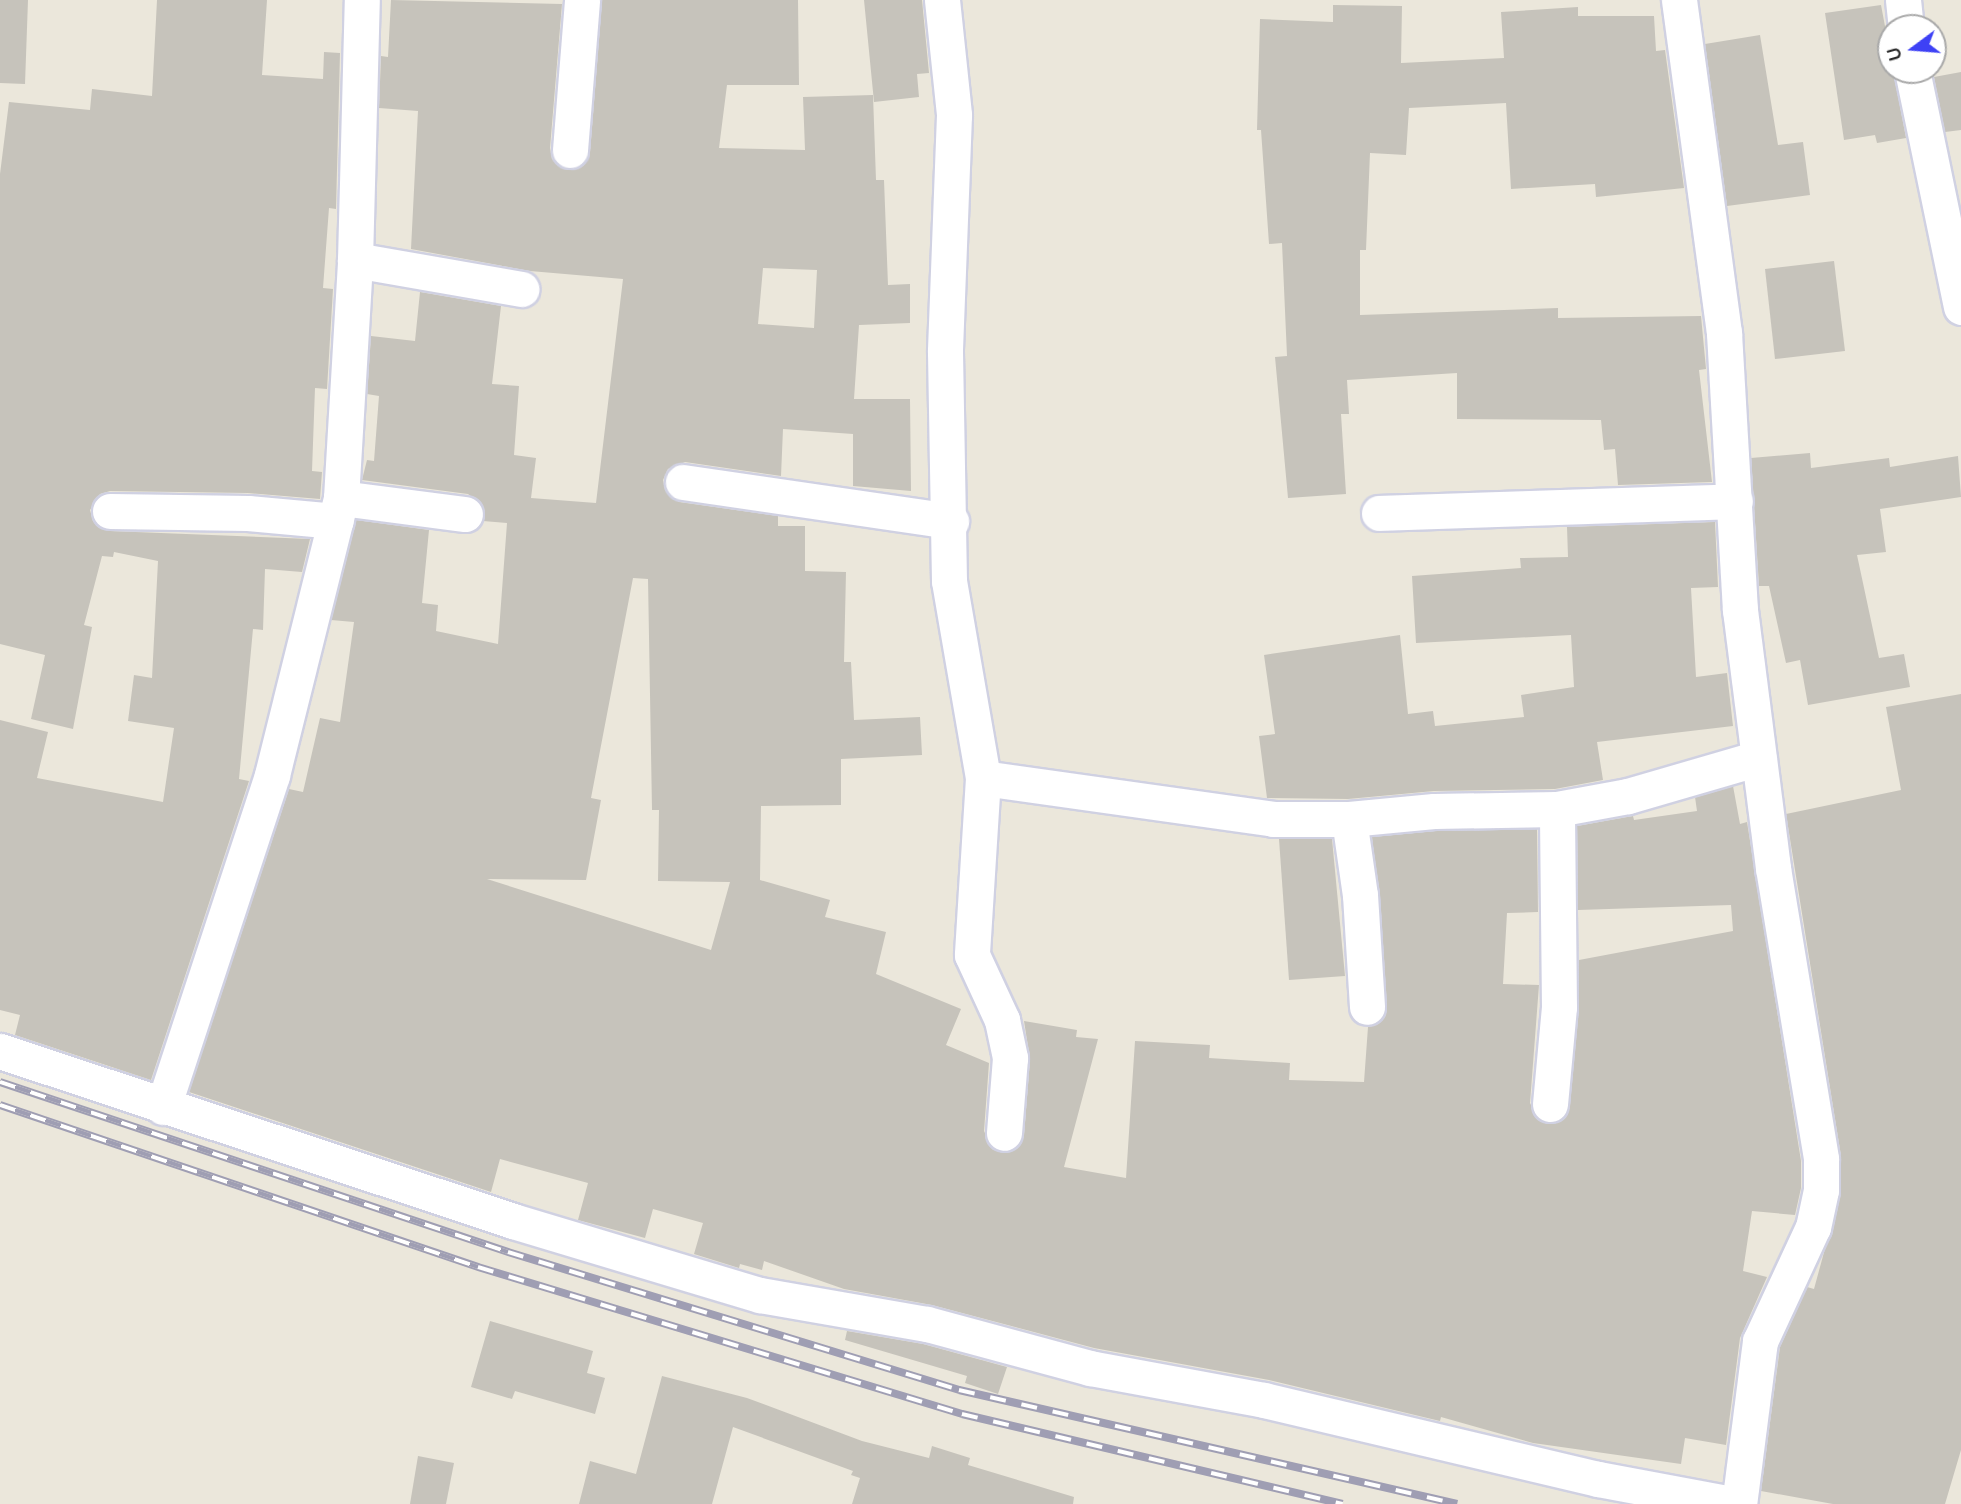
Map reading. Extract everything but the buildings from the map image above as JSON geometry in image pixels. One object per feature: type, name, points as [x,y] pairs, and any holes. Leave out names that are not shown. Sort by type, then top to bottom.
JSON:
[{"type":"street","points":[[163,1107],[272,775],[338,510],[349,303],[355,260],[362,0]]},
{"type":"street","points":[[570,150],[582,0]]},
{"type":"street","points":[[942,0],[954,115],[945,352],[951,521],[949,581],[983,778],[972,955],[1002,1020],[1010,1058],[1004,1133]]},
{"type":"street","points":[[1679,0],[1724,333],[1740,610],[1773,868],[1809,1072],[1821,1190],[1813,1227],[1760,1340],[1739,1504]]},
{"type":"street","points":[[1915,84],[1961,307]]},
{"type":"street","points":[[355,260],[522,289]]},
{"type":"street","points":[[683,482],[951,521]]},
{"type":"street","points":[[1379,513],[1735,501]]},
{"type":"street","points":[[110,511],[248,513],[338,510],[465,514]]},
{"type":"street","points":[[983,778],[1273,818],[1349,819],[1434,811],[1557,809],[1628,796],[1759,758]]},
{"type":"street","points":[[1550,1104],[1559,1007],[1557,809]]},
{"type":"street","points":[[1349,819],[1360,895],[1367,1007]]},
{"type":"street","points":[[0,1051],[163,1107],[760,1295],[927,1324],[1090,1368],[1264,1400],[1598,1479],[1731,1504]]},
{"type":"railway","points":[[0,1082],[508,1252],[959,1390],[1457,1504]]},
{"type":"railway","points":[[0,1105],[478,1267],[962,1414],[1342,1504]]}]
